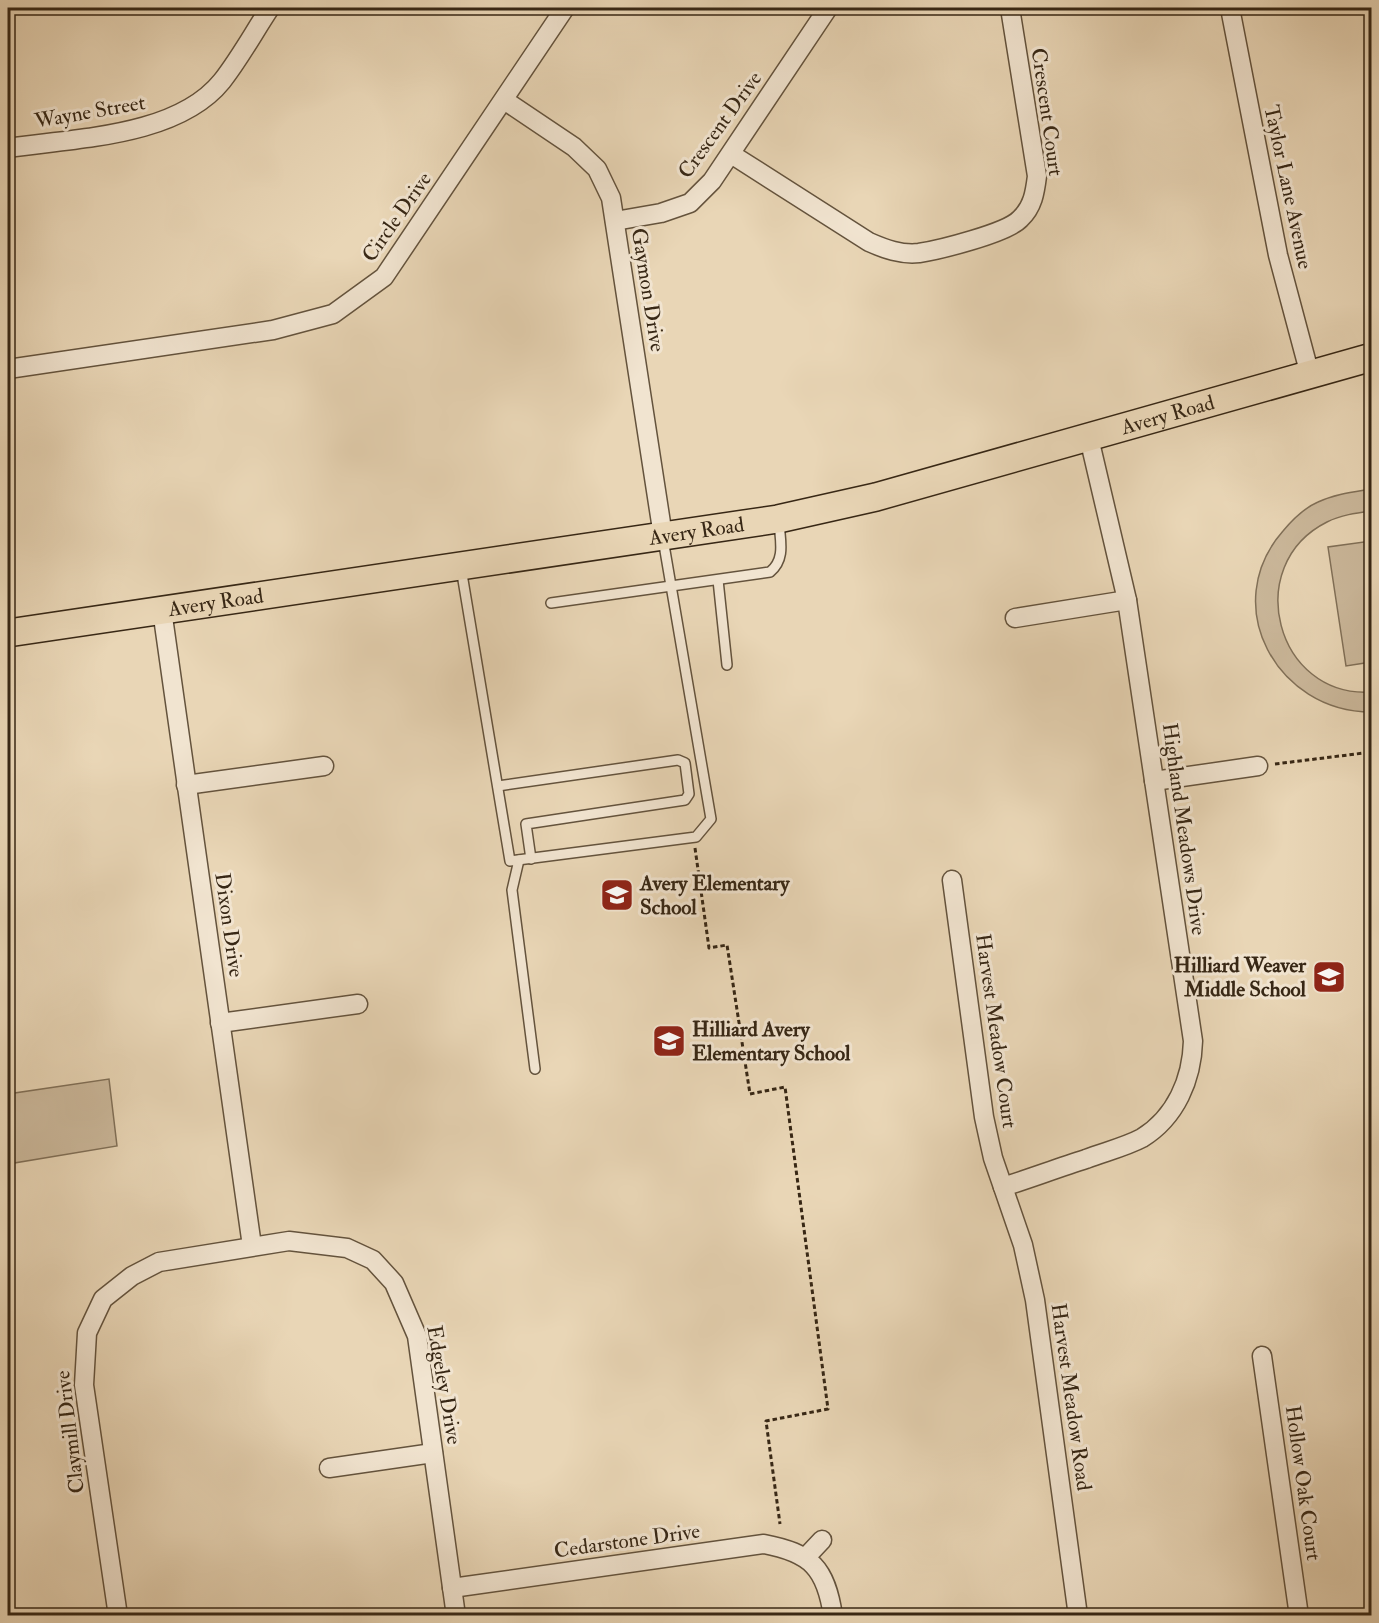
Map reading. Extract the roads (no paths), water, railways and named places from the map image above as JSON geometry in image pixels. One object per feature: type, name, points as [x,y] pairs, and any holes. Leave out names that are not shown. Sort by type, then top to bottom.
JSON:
[{"type":"main road","name":"Avery Road","points":[[8,633],[778,519],[876,497],[1371,357]]},
{"type":"street","name":"Wayne Street","points":[[8,148],[148,127],[188,110],[221,82],[270,8]]},
{"type":"street","name":"Circle Drive","points":[[8,369],[273,330],[333,314],[384,277],[565,8]]},
{"type":"street","name":"Crescent Drive","points":[[615,222],[661,213],[690,203],[712,181],[828,8]]},
{"type":"street","name":"Crescent Court","points":[[731,154],[869,242],[893,252],[918,253],[1000,232],[1020,220],[1034,200],[1037,176],[1010,8]]},
{"type":"street","name":"Taylor Lane Avenue","points":[[1230,8],[1278,255],[1310,375]]},
{"type":"street","name":"Gaymon Drive","points":[[504,100],[574,147],[597,169],[611,198],[663,536]]},
{"type":"street","name":"Highland Meadows Drive","points":[[1004,1187],[1142,1138],[1164,1120],[1189,1078],[1192,1041],[1127,600],[1089,438]]},
{"type":"street","points":[[1015,618],[1127,600]]},
{"type":"street","name":"Dixon Drive","points":[[162,610],[252,1246]]},
{"type":"street","points":[[186,785],[324,766]]},
{"type":"street","points":[[1154,781],[1258,766]]},
{"type":"street","name":"Harvest Meadow Court","points":[[952,880],[984,1117],[993,1158],[1004,1187]]},
{"type":"street","points":[[220,1023],[358,1004]]},
{"type":"street","name":"Harvest Meadow Road","points":[[1004,1187],[1023,1245],[1035,1300],[1078,1616]]},
{"type":"street","name":"Edgeley Drive","points":[[252,1246],[289,1241],[378,1253],[417,1336],[456,1616]]},
{"type":"street","name":"Claymill Drive","points":[[118,1616],[84,1384],[87,1333],[103,1299],[132,1276],[159,1262],[252,1246]]},
{"type":"street","name":"Hollow Oak Court","points":[[1262,1356],[1299,1616]]},
{"type":"street","points":[[329,1468],[433,1453]]},
{"type":"street","points":[[822,1540],[807,1557],[814,1563],[829,1590],[833,1616]]},
{"type":"street","name":"Cedarstone Drive","points":[[452,1588],[764,1544],[791,1549],[807,1557]]},
{"type":"lane","points":[[551,603],[770,572],[779,565],[782,554],[778,519]]},
{"type":"lane","points":[[460,566],[510,861],[696,837],[711,819],[663,536]]},
{"type":"lane","points":[[718,580],[727,665]]},
{"type":"lane","points":[[498,786],[678,760],[685,763],[689,794],[685,800],[526,824],[531,859]]},
{"type":"lane","points":[[519,860],[512,890],[535,1069]]},
{"type":"place","name":"Avery Elementary School","points":[[617,895]]},
{"type":"place","name":"Hilliard Weaver Middle School","points":[[1329,977]]},
{"type":"place","name":"Hilliard Avery Elementary School","points":[[669,1041]]}]
